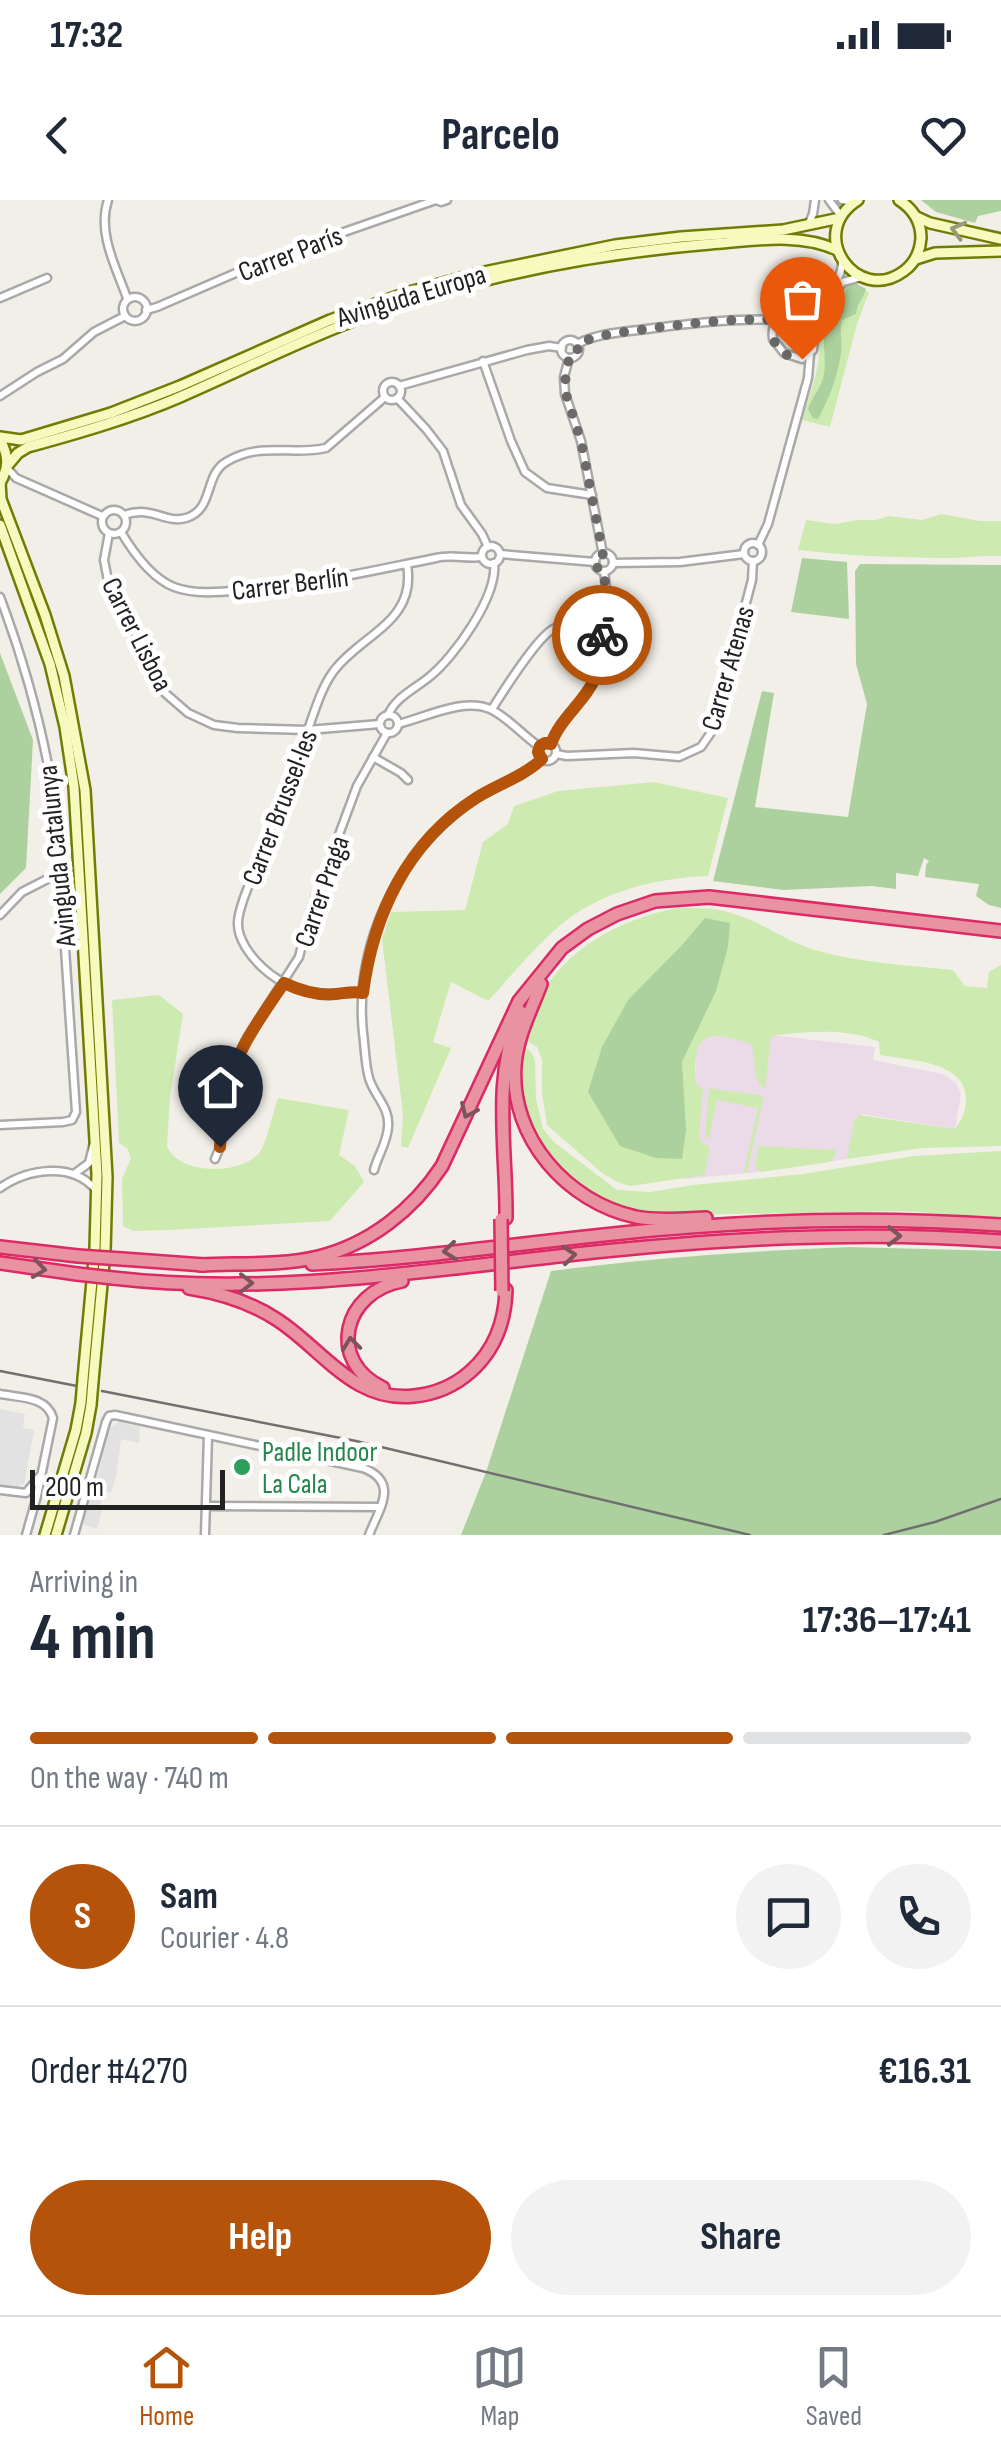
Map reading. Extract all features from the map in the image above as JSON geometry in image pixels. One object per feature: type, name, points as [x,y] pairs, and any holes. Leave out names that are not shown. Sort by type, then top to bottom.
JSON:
[{"type":"highway","points":[[200,1265],[317,1257],[368,1236],[396,1219],[429,1187],[442,1166],[514,1008],[544,966],[577,936],[617,914],[670,899],[720,898],[1001,934]]},
{"type":"highway","points":[[503,1219],[504,1069],[517,1022],[530,996],[573,948],[601,928],[641,911],[692,902],[1001,934]]},
{"type":"highway","points":[[541,984],[516,1058],[519,1104],[541,1155],[566,1182],[594,1202],[622,1213],[658,1220],[864,1216],[1001,1225]]},
{"type":"highway","points":[[0,1263],[209,1292],[245,1302],[283,1323],[352,1382],[375,1392],[406,1396],[434,1392],[452,1384],[480,1363],[500,1328],[504,1290],[501,1065],[506,1040],[526,992]]},
{"type":"highway","points":[[0,1247],[200,1265],[324,1263],[690,1226],[812,1220],[960,1222]]},
{"type":"highway","points":[[131,1280],[278,1282],[357,1278],[781,1237],[901,1236],[1001,1241]]},
{"type":"highway","points":[[438,1270],[379,1288],[354,1313],[348,1337],[351,1354],[361,1374],[374,1384],[390,1391],[413,1392],[442,1385],[460,1375],[478,1360],[490,1340],[504,1290]]},
{"type":"main road","points":[[851,201],[840,217],[835,238],[837,250],[850,270],[878,280],[892,278],[909,267],[921,244],[916,216],[899,200]]},
{"type":"main road","points":[[916,216],[1001,240]]},
{"type":"main road","name":"Avinguda Europa","points":[[0,439],[21,440],[127,407],[409,292],[539,259],[649,241],[783,230],[840,217]]},
{"type":"main road","name":"Avinguda Europa","points":[[7,467],[28,447],[164,403],[315,331],[440,293],[570,262],[680,247],[784,240],[820,242],[837,250]]},
{"type":"main road","points":[[916,258],[934,253],[1001,252]]},
{"type":"main road","points":[[0,439],[7,467],[0,482],[1,499],[64,676],[85,790],[107,1177],[105,1252],[88,1380]]},
{"type":"main road","points":[[0,525],[50,664],[69,751],[78,823],[96,1134],[86,1432],[56,1535]]},
{"type":"main road","points":[[45,1535],[86,1404]]},
{"type":"street","points":[[108,200],[104,229],[127,298],[125,316]]},
{"type":"street","name":"Carrer París","points":[[146,310],[275,256],[436,200],[447,200]]},
{"type":"street","points":[[808,226],[814,200]]},
{"type":"street","points":[[828,200],[840,217]]},
{"type":"street","points":[[796,320],[812,313],[834,288],[841,276],[842,260]]},
{"type":"street","points":[[810,331],[812,320],[843,282],[863,277]]},
{"type":"street","points":[[0,298],[47,278]]},
{"type":"street","points":[[125,316],[140,319],[146,310],[142,300],[127,298]]},
{"type":"street","points":[[0,396],[63,359],[94,332],[125,316]]},
{"type":"street","points":[[577,344],[600,336],[670,326],[788,317],[804,324],[815,342],[808,378],[771,513],[758,545]]},
{"type":"street","points":[[779,320],[772,333],[776,346],[793,358],[802,359],[810,354]]},
{"type":"street","points":[[562,348],[567,341],[577,344]]},
{"type":"street","points":[[562,348],[564,355],[574,357],[577,344]]},
{"type":"street","points":[[399,386],[397,398],[385,397],[383,390],[391,382],[399,386],[538,348],[562,348]]},
{"type":"street","points":[[569,358],[564,388],[578,430],[603,554]]},
{"type":"street","points":[[483,362],[525,472],[547,488],[592,495]]},
{"type":"street","points":[[124,515],[142,510],[177,519],[191,516],[203,506],[216,473],[226,462],[258,450],[326,448],[385,397]]},
{"type":"street","points":[[397,398],[442,451],[461,505],[488,546]]},
{"type":"street","points":[[7,467],[16,478],[102,516]]},
{"type":"street","points":[[115,509],[124,515],[126,524],[120,532],[109,533],[102,525],[102,516],[107,511],[115,509]]},
{"type":"street","name":"Carrer Berlín","points":[[120,532],[159,578],[189,591],[287,586],[356,576],[443,556],[482,557]]},
{"type":"street","name":"Carrer Lisboa","points":[[109,533],[104,560],[110,591],[136,633],[157,679],[172,700],[196,718],[238,728],[308,730],[380,724]]},
{"type":"street","points":[[744,554],[747,545],[758,545]]},
{"type":"street","points":[[744,554],[753,561],[761,556],[758,545]]},
{"type":"street","points":[[488,546],[496,547],[500,554],[494,563],[482,557],[488,546]]},
{"type":"street","points":[[500,554],[595,562]]},
{"type":"street","points":[[603,554],[610,556],[613,563],[604,571],[595,562],[603,554]]},
{"type":"street","points":[[613,563],[680,562],[744,554]]},
{"type":"street","name":"Carrer Atenas","points":[[556,754],[679,757],[700,747],[712,731],[752,580],[753,561]]},
{"type":"street","points":[[388,715],[396,718],[398,724],[394,732],[387,733],[380,724],[384,717],[398,700],[432,676],[467,633],[493,586],[494,563]]},
{"type":"street","name":"Carrer Brussel·les","points":[[284,983],[254,958],[241,938],[238,922],[268,833],[333,672],[386,625],[404,602],[409,585],[407,565]]},
{"type":"street","points":[[551,744],[599,667],[604,571]]},
{"type":"street","name":"Avinguda Catalunya","points":[[0,597],[19,648],[51,772],[63,871],[76,1112],[72,1120],[0,1126]]},
{"type":"street","points":[[492,709],[546,634],[575,624],[602,628]]},
{"type":"street","points":[[398,724],[460,706],[482,706],[492,709],[540,746]]},
{"type":"street","name":"Carrer Praga","points":[[215,1159],[220,1147],[222,1106],[235,1062],[299,957],[311,910],[357,786],[387,733]]},
{"type":"street","points":[[374,1170],[386,1139],[388,1120],[368,1076],[362,1028],[363,993],[369,952],[388,896],[442,825],[466,805],[542,759],[551,760],[556,754],[551,744],[540,746],[542,759]]},
{"type":"street","points":[[374,758],[408,780]]},
{"type":"street","points":[[0,915],[22,892],[63,871]]},
{"type":"street","points":[[284,983],[314,993],[363,993]]},
{"type":"street","points":[[74,1174],[88,1163],[96,1134]]},
{"type":"street","points":[[0,1188],[30,1172],[51,1171],[74,1174],[97,1191]]},
{"type":"street","points":[[0,1394],[43,1402],[50,1407],[53,1418],[26,1535]]},
{"type":"street","points":[[74,1535],[106,1422],[115,1415],[376,1472],[385,1493],[368,1535]]},
{"type":"street","points":[[206,1535],[208,1435]]},
{"type":"street","points":[[0,1490],[26,1493],[43,1472]]},
{"type":"street","points":[[206,1506],[380,1507]]},
{"type":"shaded area","points":[[725,1008],[744,1032],[875,1047],[873,1060],[943,1074],[956,1083],[961,1094],[955,1129],[862,1114],[847,1159],[684,1179],[695,1104],[696,1050]]},
{"type":"shaded area","points":[[0,1409],[25,1414],[23,1428],[34,1430],[24,1485],[19,1488],[0,1485]]},
{"type":"shaded area","points":[[119,1422],[140,1427],[139,1443],[121,1439],[116,1477],[111,1493],[105,1491],[97,1529],[82,1524],[108,1429]]},
{"type":"green space","points":[[921,200],[1001,200],[1001,211],[978,216],[975,223],[936,212]]},
{"type":"green space","points":[[847,283],[869,292],[830,427],[802,420],[819,361],[817,325]]},
{"type":"green space","points":[[855,283],[866,289],[856,314],[842,320],[835,380],[818,419],[813,418],[808,409],[824,374],[826,327],[848,285]]},
{"type":"green space","points":[[941,514],[1001,521],[1001,556],[896,557],[798,550],[806,520],[835,524],[889,516],[922,520]]},
{"type":"green space","points":[[802,558],[847,562],[849,619],[791,612]]},
{"type":"green space","points":[[860,564],[1001,565],[1001,908],[976,896],[979,884],[925,877],[929,861],[924,858],[918,876],[896,873],[896,889],[872,886],[783,890],[713,881],[762,691],[774,693],[755,807],[848,817],[867,704],[856,664],[855,571]]},
{"type":"green space","points":[[0,653],[33,740],[26,868],[0,894]]},
{"type":"green space","points":[[654,782],[728,798],[708,876],[648,884],[590,905],[548,936],[488,1001],[451,982],[433,1042],[451,1048],[408,1148],[401,1146],[403,1115],[382,939],[391,912],[465,910],[483,842],[508,824],[514,806],[558,791]]},
{"type":"green space","points":[[677,908],[731,913],[804,946],[832,954],[953,970],[965,986],[987,988],[989,972],[1001,965],[1001,1146],[922,1148],[847,1159],[854,1121],[859,1115],[955,1129],[965,1107],[963,1086],[956,1077],[934,1065],[880,1055],[879,1042],[867,1037],[826,1032],[771,1036],[765,1089],[756,1075],[751,1044],[713,1036],[700,1044],[695,1066],[696,1083],[703,1090],[699,1134],[701,1142],[710,1147],[705,1175],[630,1186],[602,1173],[547,1125],[542,1060],[537,1047],[524,1039],[548,983],[578,951],[615,928]]},
{"type":"green space","points":[[705,918],[730,923],[728,947],[716,991],[682,1062],[686,1130],[682,1159],[656,1158],[620,1146],[588,1092],[602,1047],[628,1000]]},
{"type":"green space","points":[[159,995],[183,1014],[170,1097],[167,1146],[173,1156],[184,1163],[211,1169],[251,1160],[262,1148],[278,1098],[349,1110],[339,1155],[355,1166],[364,1182],[330,1221],[133,1231],[123,1226],[122,1179],[131,1158],[127,1148],[119,1143],[112,1000]]},
{"type":"green space","points":[[523,1045],[535,1060],[536,1099],[543,1129],[554,1142],[617,1190],[650,1192],[914,1156],[1001,1151],[1001,1218],[902,1211],[670,1215],[605,1200],[556,1164],[539,1140],[522,1080]]},
{"type":"green space","points":[[709,1088],[764,1096],[747,1172],[758,1108],[717,1100],[709,1138],[705,1137]]},
{"type":"green space","points":[[758,1146],[836,1150],[830,1162],[760,1172],[755,1166]]},
{"type":"green space","points":[[849,1247],[1001,1251],[1001,1535],[461,1535],[486,1472],[551,1271],[625,1262]]},
{"type":"tram line","points":[[0,1371],[77,1386]]},
{"type":"tram line","points":[[102,1391],[356,1441],[750,1535]]},
{"type":"tram line","points":[[884,1535],[1001,1499]]},
{"type":"way so far","points":[[602,635],[606,587],[604,571],[595,562],[603,554],[581,441],[564,388],[565,370],[569,358],[578,353],[577,344],[600,336],[756,318],[779,320],[772,333],[774,342],[784,354],[802,359]]},
{"type":"place","name":"Padle Indoor La Cala","points":[[242,1467]]},
{"type":"route","points":[[220,1147],[222,1106],[235,1062],[284,983],[314,993],[363,993],[376,929],[388,896],[404,871],[449,818],[542,759],[540,746],[551,744],[554,734],[596,676],[602,635]]}]
